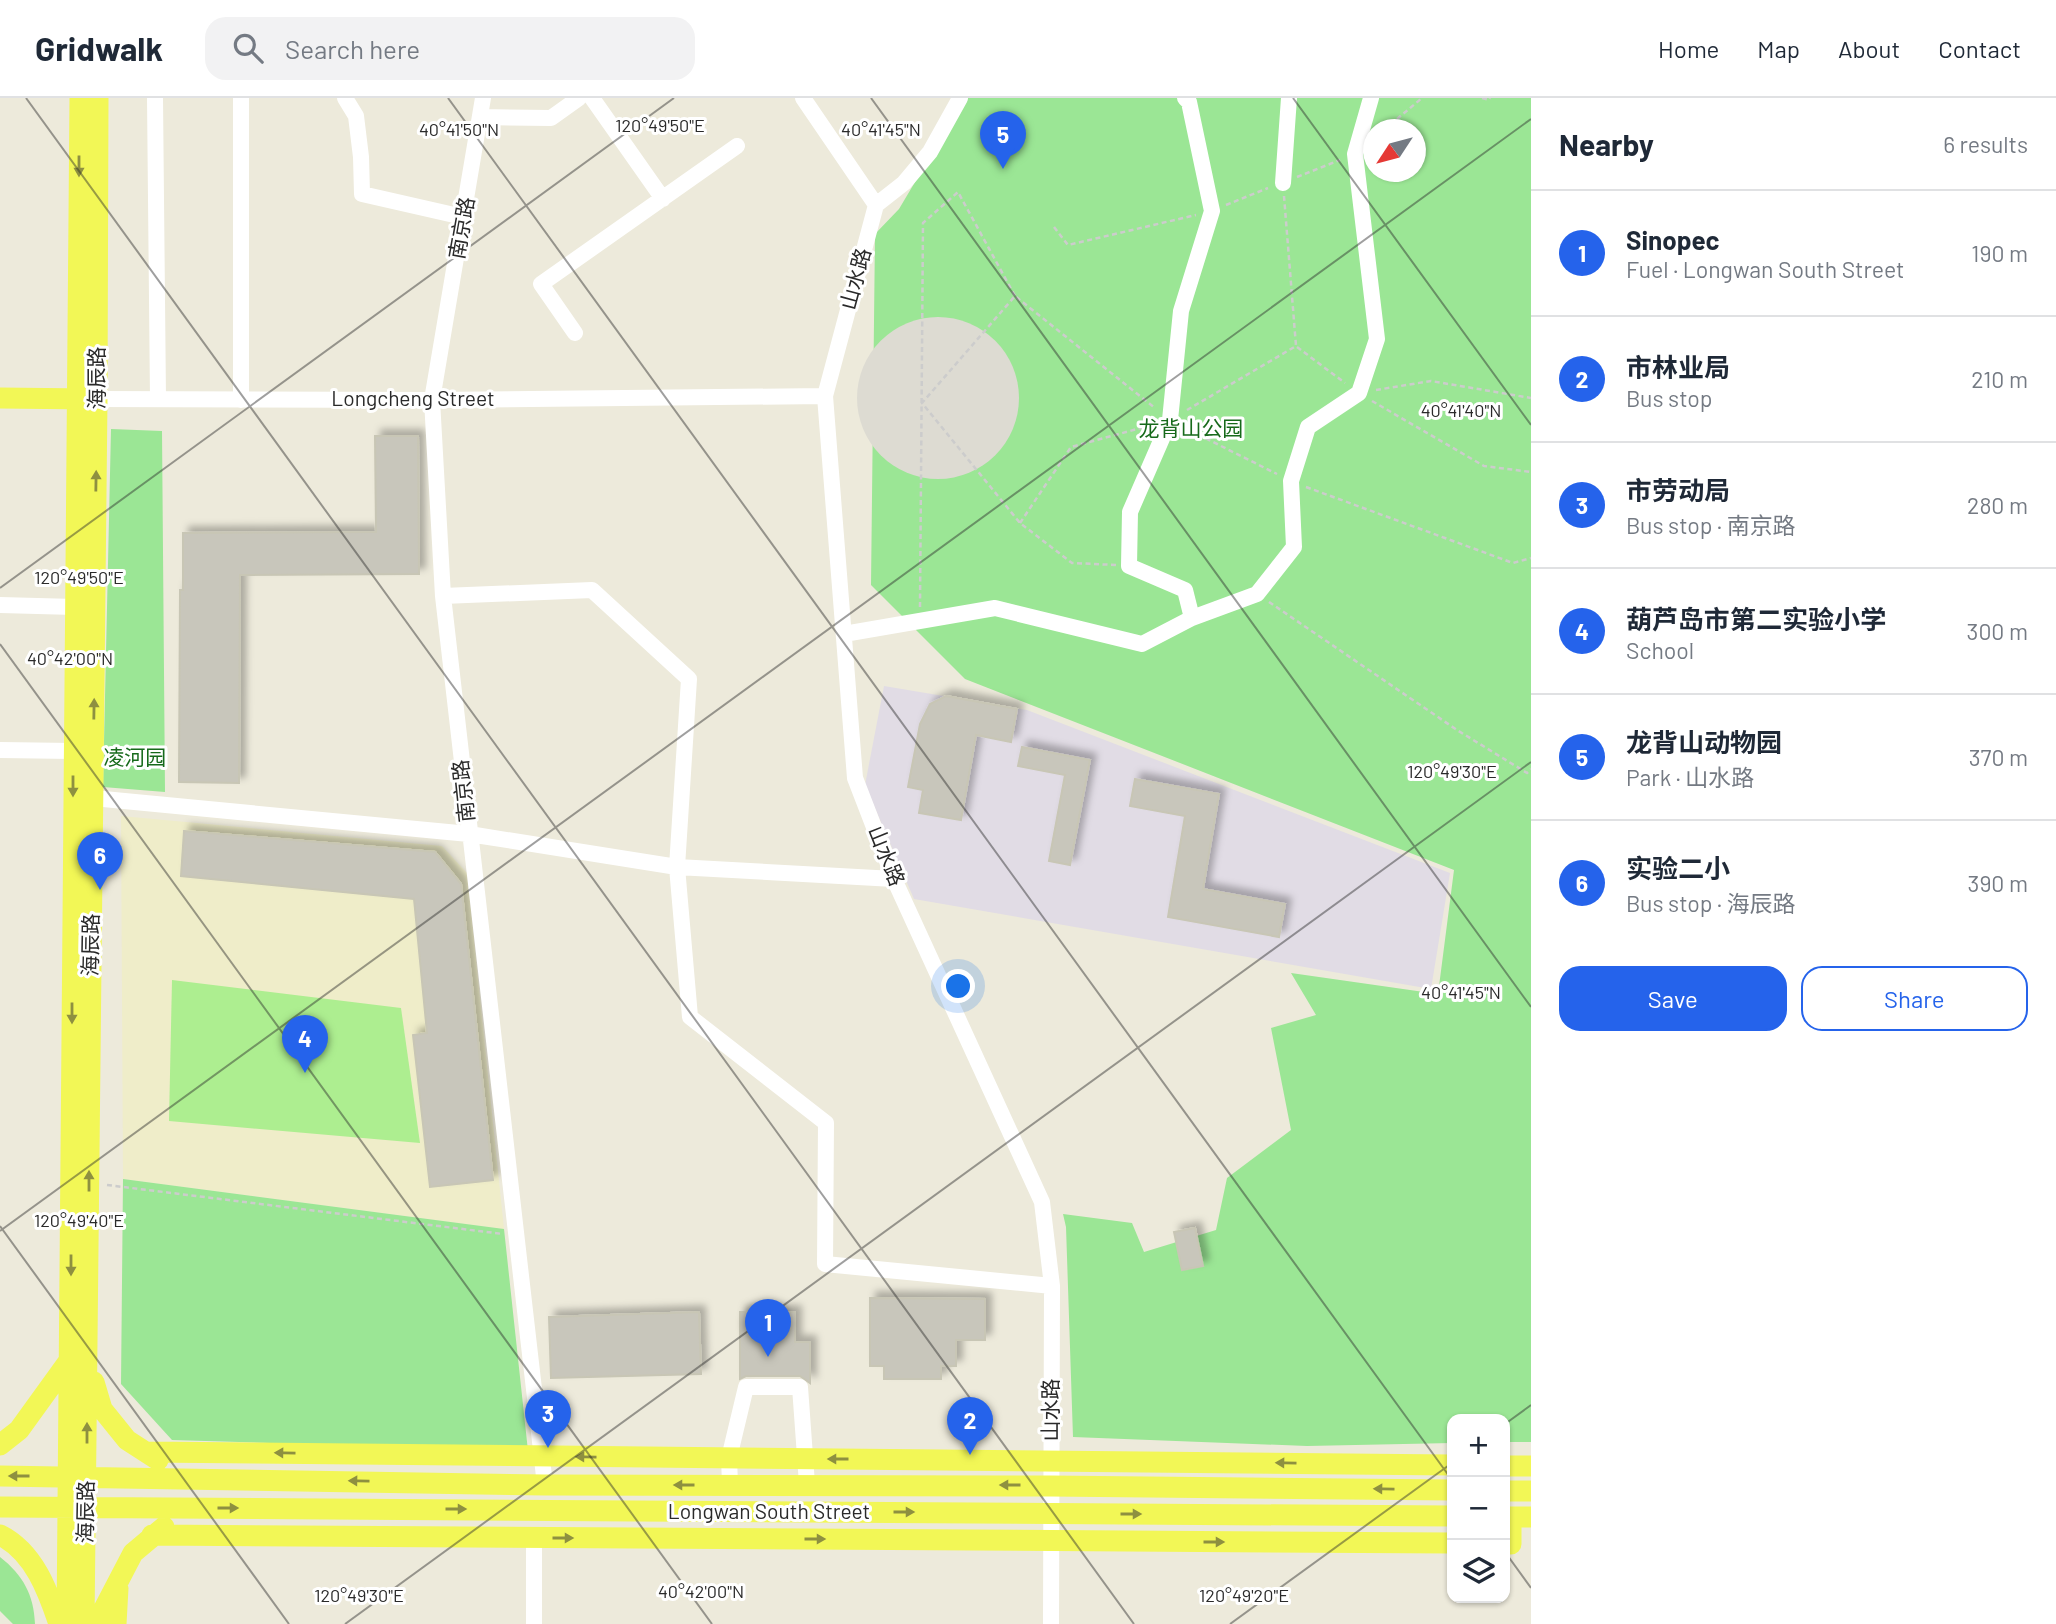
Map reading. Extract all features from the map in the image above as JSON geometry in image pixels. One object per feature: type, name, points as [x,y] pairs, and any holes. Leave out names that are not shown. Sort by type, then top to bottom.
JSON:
[{"type":"main road","name":"海辰路","points":[[79,1361],[89,1182],[93,798],[80,98]]},
{"type":"main road","name":"海辰路","points":[[84,1624],[78,1507],[73,751],[75,607],[87,399],[98,98]]},
{"type":"main road","name":"Longcheng Street","points":[[0,398],[87,399]]},
{"type":"main road","points":[[0,1445],[19,1430],[79,1361],[102,1409],[127,1440],[164,1463],[223,1479]]},
{"type":"main road","points":[[146,1452],[1447,1465]]},
{"type":"main road","points":[[621,1485],[622,1457]]},
{"type":"main road","points":[[1510,1466],[1531,1466]]},
{"type":"main road","name":"Longwan South Street","points":[[0,1476],[545,1485],[1447,1490]]},
{"type":"main road","points":[[1510,1491],[1531,1491]]},
{"type":"main road","name":"Longwan South Street","points":[[0,1507],[1447,1516]]},
{"type":"main road","name":"海辰路","points":[[67,1624],[78,1507]]},
{"type":"main road","points":[[96,1624],[133,1553],[152,1535],[194,1507]]},
{"type":"main road","points":[[341,1508],[341,1536]]},
{"type":"main road","points":[[774,1539],[775,1512]]},
{"type":"main road","points":[[1516,1517],[1516,1544]]},
{"type":"main road","points":[[0,1535],[30,1561],[46,1587],[59,1624]]},
{"type":"main road","points":[[152,1535],[1447,1544]]},
{"type":"main road","points":[[116,1624],[118,1580]]},
{"type":"main road","points":[[46,1587],[46,1624]]},
{"type":"street","points":[[155,98],[158,399]]},
{"type":"street","points":[[241,98],[241,400]]},
{"type":"street","points":[[345,98],[356,116],[362,194],[463,217]]},
{"type":"street","name":"南京路","points":[[483,98],[432,400],[443,596],[545,1485]]},
{"type":"street","points":[[481,117],[551,118],[579,98]]},
{"type":"street","points":[[592,98],[663,199]]},
{"type":"street","points":[[803,98],[876,205],[904,183],[930,152],[960,98]]},
{"type":"street","points":[[1185,98],[1189,102],[1212,211],[1181,311],[1170,420],[1130,512],[1129,566],[1185,590],[1192,618]]},
{"type":"street","points":[[1283,183],[1289,98]]},
{"type":"street","points":[[844,634],[995,608],[1142,644],[1192,618],[1257,594],[1294,547],[1291,481],[1308,427],[1359,393],[1377,339],[1355,154],[1371,98]]},
{"type":"street","points":[[575,333],[541,284],[737,146]]},
{"type":"street","name":"山水路","points":[[876,205],[825,396],[855,778],[894,879],[1042,1202],[1052,1286],[1051,1624]]},
{"type":"street","name":"Longcheng Street","points":[[87,399],[432,400],[825,396]]},
{"type":"street","points":[[443,596],[592,590],[689,679],[677,867],[690,1017],[826,1124],[825,1264],[1052,1286]]},
{"type":"street","points":[[0,606],[75,607]]},
{"type":"street","points":[[0,750],[73,751]]},
{"type":"street","points":[[93,798],[469,834],[677,867],[894,879]]},
{"type":"street","points":[[730,1484],[729,1458],[746,1387],[800,1387],[807,1485]]},
{"type":"street","points":[[534,1538],[534,1624]]},
{"type":"path","points":[[1397,119],[1422,98]]},
{"type":"path","points":[[1482,98],[1490,98]]},
{"type":"path","points":[[1054,227],[1068,245],[1212,211],[1355,154]]},
{"type":"path","points":[[1283,183],[1296,346],[1359,393],[1484,466],[1531,472]]},
{"type":"path","points":[[919,621],[923,223],[958,192],[1015,296],[1170,420],[1291,481],[1513,563],[1531,558]]},
{"type":"path","points":[[922,403],[1015,296]]},
{"type":"path","points":[[1020,523],[1071,447],[1170,420],[1296,346]]},
{"type":"path","points":[[1359,393],[1431,381],[1531,398]]},
{"type":"path","points":[[922,403],[1020,523],[1072,563],[1129,566]]},
{"type":"path","points":[[1257,594],[1457,730],[1529,774],[1531,769]]},
{"type":"path","points":[[89,1182],[517,1236]]},
{"type":"shaded area","points":[[938,317],[969,323],[995,341],[1013,367],[1019,398],[1013,429],[995,455],[969,473],[938,479],[907,473],[881,455],[863,429],[857,398],[863,367],[881,341],[907,323]]},
{"type":"shaded area","points":[[884,686],[1027,710],[1450,873],[1431,989],[914,899],[865,785]]},
{"type":"shaded area","points":[[121,816],[442,846],[467,873],[504,1229],[123,1179]]},
{"type":"green space","name":"龙背山公园","points":[[965,98],[1531,98],[1531,1442],[1510,1442],[1510,1414],[1447,1414],[1447,1443],[1307,1446],[1073,1437],[1066,1227],[1063,1214],[1132,1223],[1144,1252],[1216,1230],[1227,1178],[1291,1130],[1271,1028],[1316,1015],[1291,973],[1438,994],[1454,870],[965,679],[871,585],[875,234],[899,209]]},
{"type":"green space","name":"凌河园","points":[[111,429],[162,431],[165,792],[103,787]]},
{"type":"green space","points":[[172,980],[401,1008],[420,1143],[169,1121]]},
{"type":"green space","points":[[123,1179],[504,1229],[528,1451],[172,1440],[121,1384]]},
{"type":"green space","points":[[0,1557],[26,1586],[35,1624],[13,1624],[0,1611]]},
{"type":"building","points":[[375,436],[418,436],[419,574],[240,575],[239,783],[179,782],[183,533],[376,532]]},
{"type":"building","points":[[946,696],[1017,709],[1011,742],[976,735],[961,820],[919,813],[923,790],[908,787],[920,724],[930,704]]},
{"type":"building","points":[[1022,747],[1090,760],[1070,865],[1049,861],[1065,775],[1018,766]]},
{"type":"building","points":[[1135,779],[1219,794],[1203,889],[1285,904],[1279,937],[1168,917],[1185,816],[1130,806]]},
{"type":"building","points":[[184,831],[435,852],[461,884],[493,1180],[430,1187],[413,1035],[427,1033],[414,899],[181,876]]},
{"type":"building","points":[[1195,1228],[1203,1266],[1182,1270],[1174,1232]]},
{"type":"building","points":[[870,1298],[985,1299],[985,1340],[956,1340],[956,1366],[941,1366],[941,1379],[884,1379],[884,1366],[870,1366]]},
{"type":"building","points":[[699,1312],[701,1374],[551,1378],[549,1317]]},
{"type":"building","points":[[740,1312],[795,1312],[795,1342],[810,1342],[810,1383],[800,1376],[746,1376],[740,1379]]},
{"type":"place","name":"龙背山动物园","points":[[1003,169]]},
{"type":"place","name":"实验二小","points":[[100,890]]},
{"type":"place","name":"葫芦岛市第二实验小学","points":[[305,1073]]},
{"type":"place","name":"Sinopec","points":[[768,1357]]},
{"type":"place","name":"市劳动局","points":[[548,1448]]},
{"type":"place","name":"市林业局","points":[[970,1455]]}]
